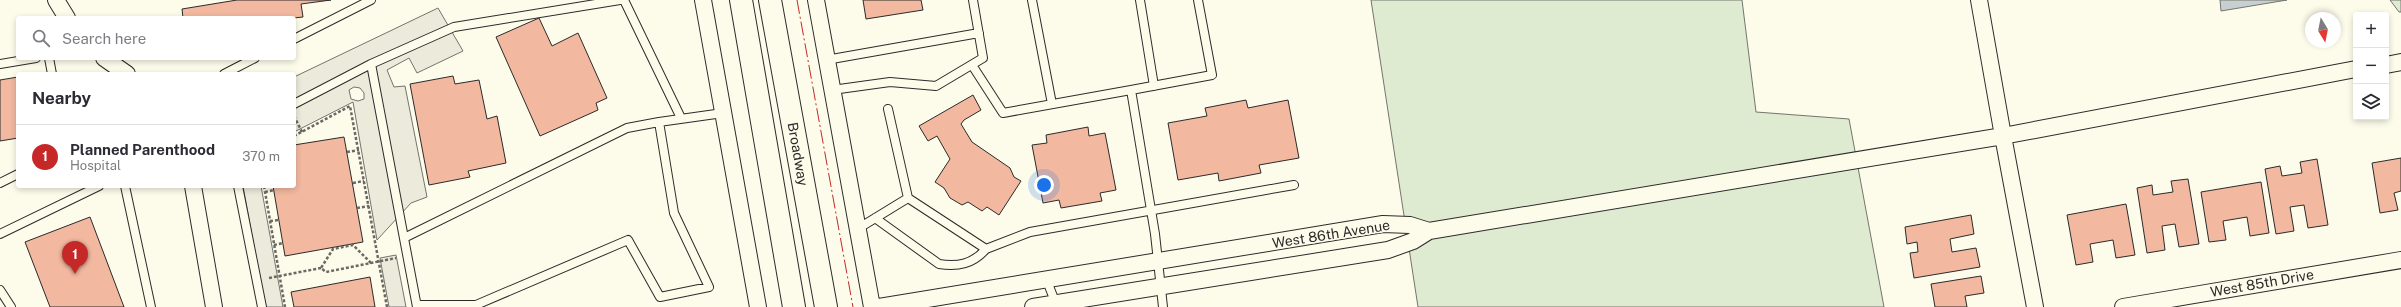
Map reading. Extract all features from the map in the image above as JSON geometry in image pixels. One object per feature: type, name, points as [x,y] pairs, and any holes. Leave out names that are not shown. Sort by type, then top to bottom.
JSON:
[{"type":"main road","points":[[740,0],[794,307]]},
{"type":"main road","name":"Broadway","points":[[770,0],[826,307]]},
{"type":"street","points":[[56,0],[66,16]]},
{"type":"street","points":[[703,0],[758,307]]},
{"type":"street","points":[[816,0],[826,60],[859,228],[872,307]]},
{"type":"street","points":[[1979,0],[2035,307]]},
{"type":"street","points":[[107,60],[124,72]]},
{"type":"street","points":[[2389,64],[2401,62]]},
{"type":"street","points":[[1429,231],[2003,136],[2353,70]]},
{"type":"street","points":[[193,188],[214,307]]},
{"type":"street","name":"West 86th Avenue","points":[[879,307],[1157,263],[1383,224],[1410,224],[1429,231]]},
{"type":"street","name":"West 86th Avenue","points":[[1033,307],[1056,305],[1388,250],[1413,242],[1429,231]]},
{"type":"street","name":"West 85th Drive","points":[[2123,307],[2401,260]]},
{"type":"lane","points":[[296,38],[371,0]]},
{"type":"lane","points":[[296,103],[371,64],[454,27],[620,0]]},
{"type":"lane","points":[[624,0],[681,118]]},
{"type":"lane","points":[[832,90],[890,82],[936,86],[983,58],[973,0]]},
{"type":"lane","points":[[1032,0],[1052,104]]},
{"type":"lane","points":[[1140,0],[1154,86]]},
{"type":"lane","points":[[972,65],[1003,113],[1212,75],[1198,0]]},
{"type":"lane","points":[[826,60],[979,33]]},
{"type":"lane","points":[[0,64],[24,60]]},
{"type":"lane","points":[[49,60],[52,72]]},
{"type":"lane","points":[[228,72],[251,60]]},
{"type":"lane","points":[[371,64],[417,306],[476,306],[628,240],[660,297],[709,287],[674,213],[659,122]]},
{"type":"lane","points":[[1131,90],[1151,210],[1163,307]]},
{"type":"lane","points":[[888,109],[908,198],[986,249]]},
{"type":"lane","points":[[404,238],[627,128],[681,118],[723,113]]},
{"type":"lane","points":[[0,183],[16,175]]},
{"type":"lane","points":[[875,218],[939,264],[948,266],[977,259],[986,249],[1030,232],[1294,185]]},
{"type":"lane","points":[[0,234],[95,188]]},
{"type":"lane","points":[[126,188],[151,307]]},
{"type":"lane","points":[[238,188],[262,307]]},
{"type":"lane","points":[[859,228],[908,198]]},
{"type":"lane","points":[[1047,281],[1056,305]]},
{"type":"lane","points":[[0,290],[11,307]]},
{"type":"path","points":[[296,135],[350,106],[387,307]]},
{"type":"path","points":[[296,120],[302,132]]},
{"type":"path","points":[[347,152],[358,150]]},
{"type":"path","points":[[353,183],[364,181]]},
{"type":"path","points":[[264,188],[285,307]]},
{"type":"path","points":[[265,192],[274,190]]},
{"type":"path","points":[[357,208],[369,206]]},
{"type":"path","points":[[270,221],[279,220]]},
{"type":"path","points":[[274,245],[283,243]]},
{"type":"path","points":[[279,276],[321,268],[333,249],[353,245],[371,263]]},
{"type":"path","points":[[321,268],[326,272],[379,262]]},
{"type":"green space","points":[[1371,0],[1742,0],[1756,112],[1849,119],[1884,307],[1418,307]]},
{"type":"green space","points":[[2390,0],[2401,0],[2401,12],[2399,12]]},
{"type":"shaded area","points":[[2220,0],[2287,0],[2221,11]]},
{"type":"shaded area","points":[[438,8],[463,51],[417,73],[409,58],[387,70],[394,87],[405,86],[427,197],[411,203],[377,240],[353,102],[296,131],[296,76]],"holes":[[[354,87],[360,88],[364,93],[364,99],[358,101],[351,99],[349,90]]]},
{"type":"shaded area","points":[[243,188],[261,188],[283,307],[265,307]]},
{"type":"shaded area","points":[[396,255],[406,307],[389,307],[380,258]]},
{"type":"building","points":[[237,0],[331,0],[301,4],[303,17],[296,18],[296,16],[183,16],[182,9]]},
{"type":"building","points":[[863,0],[921,0],[923,10],[866,19]]},
{"type":"building","points":[[539,18],[552,46],[578,33],[607,98],[596,103],[598,110],[540,136],[496,37]]},
{"type":"building","points":[[453,76],[455,84],[479,80],[487,119],[497,116],[506,163],[468,171],[470,177],[429,185],[410,84]]},
{"type":"building","points":[[16,77],[16,138],[0,141],[0,80]]},
{"type":"building","points":[[973,95],[981,110],[964,120],[961,124],[972,142],[1010,168],[1014,177],[1021,181],[999,215],[987,207],[982,211],[968,202],[962,205],[950,198],[944,188],[935,182],[950,159],[937,136],[928,141],[919,126]]},
{"type":"building","points":[[1246,100],[1248,108],[1288,100],[1299,158],[1259,165],[1261,173],[1219,181],[1218,173],[1178,180],[1168,123],[1207,116],[1205,108]]},
{"type":"building","points":[[1088,127],[1089,136],[1105,133],[1116,190],[1100,193],[1102,201],[1061,208],[1059,200],[1043,203],[1032,145],[1047,143],[1046,135]]},
{"type":"building","points":[[344,137],[363,242],[285,256],[273,188],[296,188],[296,145]]},
{"type":"building","points":[[2401,158],[2401,191],[2394,193],[2398,210],[2380,213],[2372,163]]},
{"type":"building","points":[[2317,159],[2328,225],[2308,228],[2304,205],[2290,207],[2294,231],[2276,234],[2265,169],[2280,166],[2282,176],[2302,173],[2300,162]]},
{"type":"building","points":[[2188,179],[2199,244],[2179,247],[2175,224],[2162,226],[2165,250],[2147,253],[2137,188],[2152,185],[2153,195],[2173,192],[2171,181]]},
{"type":"building","points":[[2261,182],[2269,233],[2250,236],[2247,217],[2223,221],[2226,240],[2209,242],[2201,192]]},
{"type":"building","points":[[2126,204],[2135,255],[2116,258],[2113,240],[2090,244],[2093,262],[2076,265],[2067,215]]},
{"type":"building","points":[[1971,215],[1974,234],[1950,239],[1952,252],[1976,248],[1980,267],[1914,278],[1910,253],[1918,252],[1917,242],[1907,244],[1905,227]]},
{"type":"building","points":[[90,217],[124,307],[50,307],[25,242]]},
{"type":"building","points":[[1981,276],[1984,293],[1965,296],[1967,307],[1935,307],[1931,284]]},
{"type":"building","points":[[370,277],[375,307],[294,307],[291,292]]},
{"type":"power","points":[[797,0],[853,307]]},
{"type":"place","name":"Planned Parenthood","points":[[75,274]]}]
